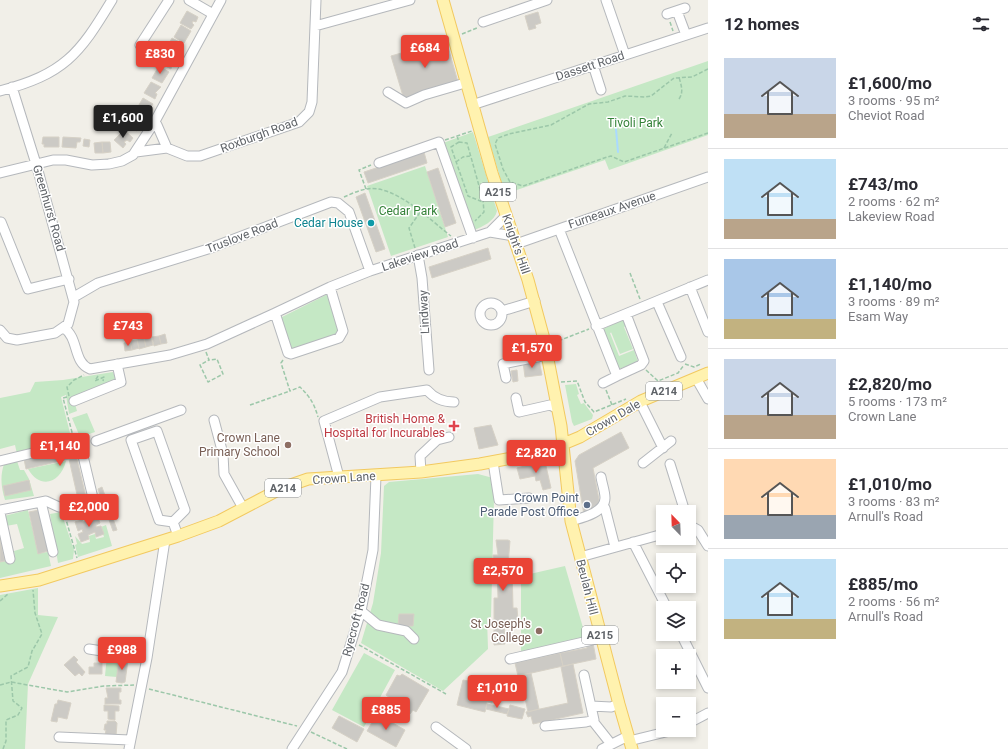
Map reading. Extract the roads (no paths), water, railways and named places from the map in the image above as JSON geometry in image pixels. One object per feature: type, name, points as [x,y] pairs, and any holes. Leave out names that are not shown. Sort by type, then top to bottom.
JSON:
[{"type":"main road","name":"Knight's Hill","points":[[444,0],[465,83],[506,216],[535,302],[558,409],[562,445]]},
{"type":"main road","name":"Crown Dale","points":[[562,445],[580,437],[640,402],[708,373]]},
{"type":"main road","name":"Crown Lane","points":[[0,586],[39,580],[178,536],[219,521],[293,484],[308,480],[421,472],[493,462],[536,454],[562,445]]},
{"type":"main road","name":"Beulah Hill","points":[[562,445],[571,521],[630,742]]},
{"type":"street","points":[[0,91],[58,68],[72,58],[88,40],[112,0]]},
{"type":"street","points":[[140,45],[169,0]]},
{"type":"street","points":[[189,0],[213,14]]},
{"type":"street","points":[[0,173],[36,163],[60,160],[92,165],[104,165],[122,161],[136,152],[154,123],[221,0]]},
{"type":"street","name":"Roxburgh Road","points":[[136,152],[166,148],[188,156],[200,156],[289,126],[305,117],[312,102],[316,0]]},
{"type":"street","points":[[315,26],[410,0]]},
{"type":"street","points":[[483,22],[546,0]]},
{"type":"street","points":[[606,0],[625,55]]},
{"type":"street","points":[[667,14],[681,9],[686,35]]},
{"type":"street","name":"Dassett Road","points":[[472,105],[708,28]]},
{"type":"street","points":[[593,66],[601,90]]},
{"type":"street","points":[[388,92],[406,103],[424,95],[465,83]]},
{"type":"street","name":"Greenhurst Road","points":[[12,87],[36,163],[74,297],[72,314],[64,328]]},
{"type":"street","points":[[154,123],[157,125],[166,148]]},
{"type":"street","points":[[379,163],[439,142],[473,238]]},
{"type":"street","name":"Furneaux Avenue","points":[[515,240],[559,229],[708,177]]},
{"type":"street","name":"Truslove Road","points":[[74,297],[98,283],[208,249],[331,202],[338,203],[349,212],[370,271]]},
{"type":"street","name":"Lakeview Road","points":[[64,328],[73,337],[83,365],[90,369],[170,355],[203,345],[330,287],[370,271],[417,253],[490,232],[506,216]]},
{"type":"street","points":[[1,222],[28,289],[69,279]]},
{"type":"street","points":[[559,229],[617,376]]},
{"type":"street","points":[[490,232],[515,240]]},
{"type":"street","name":"Lindway","points":[[417,253],[422,278],[429,370]]},
{"type":"street","points":[[596,326],[708,280]]},
{"type":"street","points":[[275,313],[288,353],[291,354],[339,338],[343,331],[330,287]]},
{"type":"street","points":[[690,288],[708,332]]},
{"type":"street","points":[[502,311],[535,302]]},
{"type":"street","points":[[657,302],[682,357]]},
{"type":"street","points":[[603,383],[641,365],[644,361],[626,314]]},
{"type":"street","points":[[0,330],[7,338],[17,340],[50,334],[64,328]]},
{"type":"street","points":[[506,378],[504,364],[546,350]]},
{"type":"street","points":[[74,401],[121,382],[117,364]]},
{"type":"street","points":[[696,378],[708,399]]},
{"type":"street","points":[[339,477],[324,421],[380,398],[427,390],[432,396],[439,400],[454,402]]},
{"type":"street","points":[[516,398],[519,412],[550,405],[558,409]]},
{"type":"street","points":[[640,402],[663,448]]},
{"type":"street","points":[[96,440],[128,430],[181,410]]},
{"type":"street","points":[[214,420],[222,454],[224,474],[229,486],[243,508]]},
{"type":"street","points":[[153,421],[186,510],[173,522]]},
{"type":"street","points":[[128,430],[159,520],[173,522]]},
{"type":"street","points":[[131,440],[157,431]]},
{"type":"street","points":[[421,472],[420,456],[437,440],[449,437]]},
{"type":"street","points":[[643,463],[671,441]]},
{"type":"street","points":[[0,461],[74,443],[82,443],[83,456],[93,498],[82,506],[63,508],[53,506],[43,501],[0,511],[10,559]]},
{"type":"street","points":[[493,462],[499,500],[529,498]]},
{"type":"street","points":[[670,464],[683,505]]},
{"type":"street","name":"Ryecroft Road","points":[[292,749],[342,672],[361,611],[373,550],[376,476]]},
{"type":"street","points":[[571,521],[590,516],[603,505],[605,499],[601,477]]},
{"type":"street","points":[[43,501],[53,552]]},
{"type":"street","points":[[604,508],[615,547]]},
{"type":"street","points":[[173,522],[178,536]]},
{"type":"street","points":[[696,529],[708,546]]},
{"type":"street","points":[[580,557],[656,536]]},
{"type":"street","points":[[59,737],[129,744],[147,658],[165,540]]},
{"type":"street","points":[[633,542],[663,601]]},
{"type":"street","points":[[361,611],[378,625],[406,631],[414,639]]},
{"type":"street","points":[[510,659],[601,638]]},
{"type":"street","points":[[684,641],[708,688]]},
{"type":"street","points":[[89,649],[147,658]]},
{"type":"street","points":[[584,675],[594,720],[592,720]]},
{"type":"street","points":[[591,706],[611,707],[619,704]]},
{"type":"street","points":[[696,719],[708,713]]},
{"type":"street","points":[[545,726],[592,720]]},
{"type":"street","points":[[592,720],[611,744]]},
{"type":"street","points":[[436,728],[466,749]]},
{"type":"street","points":[[602,749],[611,744],[630,742],[656,735]]},
{"type":"waterway","points":[[615,118],[618,152]]},
{"type":"place","name":"Cedar House","points":[[371,223]]},
{"type":"place","name":"British Home & Hospital for Incurables","points":[[454,426]]},
{"type":"place","name":"Crown Lane Primary School","points":[[288,445]]},
{"type":"place","name":"Crown Point Parade Post Office","points":[[587,505]]},
{"type":"place","name":"St Joseph's College","points":[[539,631]]},
{"type":"park label","name":"Tivoli Park","points":[[635,123]]},
{"type":"park label","name":"Cedar Park","points":[[408,211]]}]
